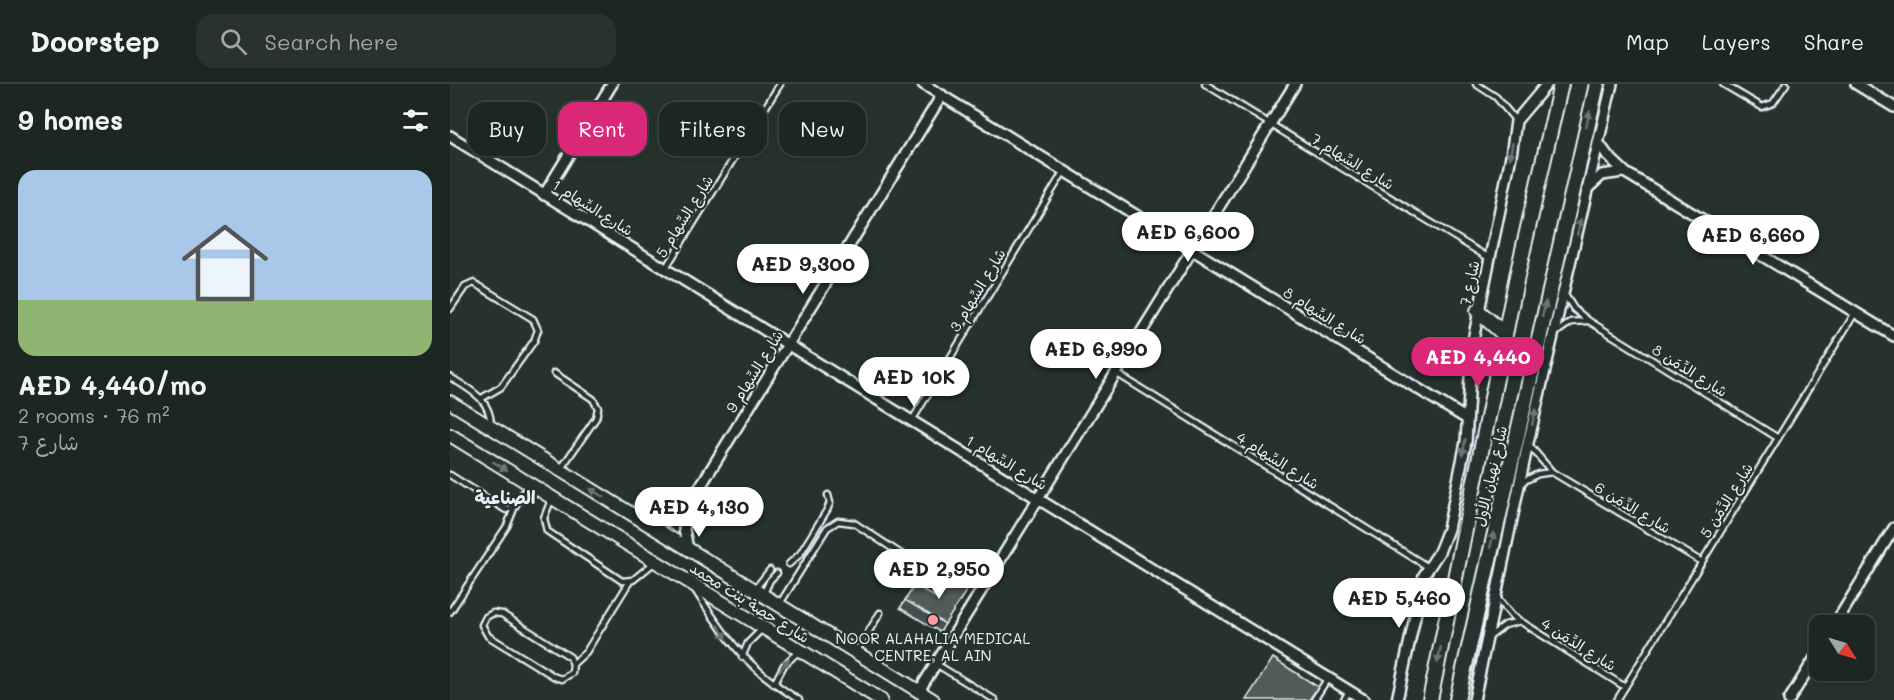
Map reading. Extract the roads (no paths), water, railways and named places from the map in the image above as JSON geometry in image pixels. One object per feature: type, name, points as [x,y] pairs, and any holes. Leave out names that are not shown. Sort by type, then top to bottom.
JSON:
[{"type":"main road","name":"شارع نهيان الأول","points":[[1430,700],[1505,335],[1561,84]]},
{"type":"main road","name":"شارع نهيان الأول","points":[[1457,700],[1597,84]]},
{"type":"main road","points":[[1478,311],[1505,335]]},
{"type":"street","points":[[544,195],[612,84]]},
{"type":"street","name":"شارع السِّهام 8","points":[[923,84],[1467,419]]},
{"type":"street","points":[[919,692],[1295,84]]},
{"type":"street","name":"شارع 7","points":[[1397,700],[1428,567],[1439,552],[1448,529],[1466,442],[1470,367],[1478,311],[1516,121],[1547,84]]},
{"type":"street","points":[[1474,700],[1528,443],[1612,84]]},
{"type":"street","points":[[1856,84],[1894,107]]},
{"type":"street","name":"شارع السِّهام 9","points":[[651,525],[674,518],[687,508],[942,95]]},
{"type":"street","name":"شارع السِّهام 1","points":[[450,136],[1364,700]]},
{"type":"street","points":[[1599,142],[1613,162],[1626,173],[1894,336]]},
{"type":"street","points":[[1588,187],[1596,178],[1607,172],[1626,173]]},
{"type":"street","name":"شارع حصة بنت محمد","points":[[450,402],[933,700]]},
{"type":"street","name":"شارع حصة بنت محمد","points":[[450,435],[880,700]]},
{"type":"street","name":"شارع السِّهام 9","points":[[687,508],[684,529],[688,549]]},
{"type":"street","points":[[1841,615],[1894,528]]},
{"type":"street","points":[[1789,700],[1809,668]]},
{"type":"lane","name":"شارع السِّهام 5","points":[[665,269],[780,84]]},
{"type":"lane","name":"شارع السِّهام 7","points":[[1205,84],[1489,258]]},
{"type":"lane","points":[[1476,84],[1496,97],[1516,121]]},
{"type":"lane","points":[[1723,84],[1762,107],[1773,103],[1786,84]]},
{"type":"lane","name":"شارع السِّهام 3","points":[[911,422],[1064,171]]},
{"type":"lane","points":[[450,309],[465,287],[474,283],[533,320],[537,326],[534,341],[501,387],[482,398]]},
{"type":"lane","name":"شارع الدِّمَن 8","points":[[1563,292],[1574,309],[1589,321],[1778,438]]},
{"type":"lane","name":"شارع الدِّمَن 5","points":[[1617,700],[1855,313]]},
{"type":"lane","points":[[1553,337],[1566,325],[1589,321]]},
{"type":"lane","points":[[554,373],[593,399],[598,408],[596,418],[560,470]]},
{"type":"lane","name":"شارع السِّهام 4","points":[[1116,373],[1428,567]]},
{"type":"lane","points":[[450,377],[482,398],[489,411],[492,427]]},
{"type":"lane","name":"شارع الدِّمَن 6","points":[[1528,443],[1552,472],[1702,562]]},
{"type":"lane","points":[[1520,483],[1532,476],[1552,472]]},
{"type":"lane","points":[[450,475],[503,510],[515,506]]},
{"type":"lane","points":[[450,612],[507,526],[515,506],[530,484]]},
{"type":"lane","points":[[789,564],[800,554],[827,510],[830,503],[828,495]]},
{"type":"lane","points":[[552,498],[544,518],[547,531],[622,581],[630,581]]},
{"type":"lane","points":[[779,605],[827,528],[838,520],[854,523],[910,560]]},
{"type":"lane","points":[[573,664],[570,657],[501,614],[489,614],[483,621],[483,629],[489,636],[555,677],[562,679],[569,676],[573,664],[586,652],[630,581],[655,561]]},
{"type":"lane","points":[[759,592],[770,570]]},
{"type":"lane","points":[[759,592],[777,573]]},
{"type":"lane","points":[[690,583],[724,635],[742,657],[774,684],[799,700]]},
{"type":"lane","name":"شارع الدِّمَن 4","points":[[1496,596],[1506,610],[1520,621],[1625,687]]},
{"type":"lane","points":[[856,652],[880,613]]},
{"type":"lane","name":"شارع الدِّمَن 4","points":[[1486,640],[1505,626],[1520,621]]},
{"type":"lane","points":[[742,657],[748,643],[764,628]]},
{"type":"lane","points":[[774,684],[784,665],[800,650]]},
{"type":"lane","points":[[936,664],[995,700]]},
{"type":"lane","points":[[1314,700],[1328,678]]},
{"type":"lane","points":[[1344,700],[1350,691]]},
{"type":"place","name":"NOOR ALAHALIA MEDICAL CENTRE, AL AIN","points":[[933,620]]},
{"type":"district","name":"الصناعية","points":[[505,497]]}]
